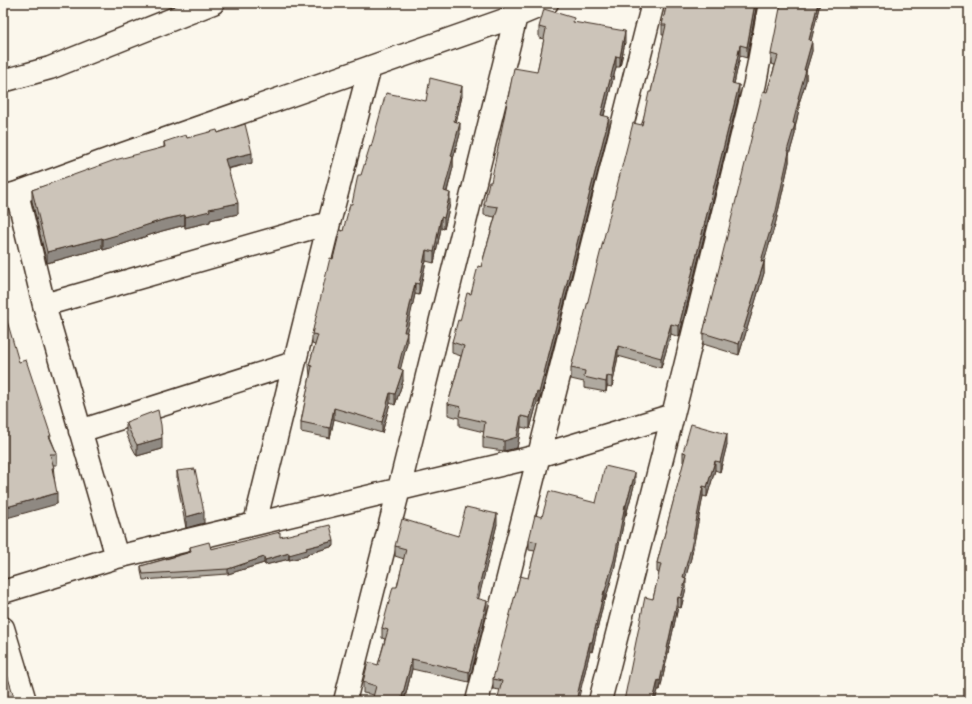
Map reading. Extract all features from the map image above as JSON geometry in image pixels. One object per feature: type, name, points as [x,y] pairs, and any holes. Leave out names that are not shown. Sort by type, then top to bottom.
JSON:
[{"type":"street","points":[[3,81],[50,68],[213,3]]},
{"type":"street","points":[[117,557],[44,305],[10,195],[131,151],[370,68],[515,9],[547,3]]},
{"type":"street","points":[[477,701],[653,3]]},
{"type":"street","points":[[600,701],[673,415],[755,83],[770,3]]},
{"type":"street","points":[[345,701],[399,489],[515,9]]},
{"type":"street","points":[[255,523],[329,223],[370,68]]},
{"type":"street","points":[[44,305],[329,223]]},
{"type":"street","points":[[80,431],[294,363]]},
{"type":"street","points":[[3,592],[117,557],[538,456],[673,415]]},
{"type":"street","points":[[3,628],[25,701]]},
{"type":"building","points":[[667,3],[755,3],[747,47],[740,45],[732,83],[739,85],[679,326],[671,324],[661,358],[618,346],[612,377],[607,376],[606,382],[584,377],[585,371],[571,368],[633,123],[642,125],[649,92],[651,92],[666,25],[662,25]]},
{"type":"building","points":[[781,3],[818,3],[809,40],[812,41],[798,98],[793,123],[795,124],[787,151],[789,152],[776,211],[761,261],[764,262],[739,344],[703,333],[763,91],[767,92],[778,56],[771,54]]},
{"type":"building","points":[[544,9],[574,18],[573,22],[625,31],[620,57],[616,56],[601,115],[609,117],[539,393],[537,392],[530,418],[521,416],[517,437],[504,441],[483,437],[485,422],[459,416],[461,407],[448,404],[464,346],[452,342],[458,320],[460,321],[467,293],[471,294],[478,266],[481,267],[498,207],[484,205],[489,182],[491,182],[514,68],[537,72],[546,29],[539,27]]},
{"type":"building","points":[[430,78],[462,86],[454,121],[460,123],[451,156],[453,157],[444,191],[450,193],[444,218],[441,217],[434,252],[426,250],[419,284],[415,283],[404,332],[407,332],[398,368],[403,370],[395,394],[390,393],[382,422],[334,408],[330,428],[301,422],[312,366],[309,365],[318,335],[312,334],[330,258],[333,259],[340,230],[343,231],[350,204],[352,204],[358,175],[361,175],[370,146],[371,147],[386,93],[426,101]]},
{"type":"building","points":[[245,124],[252,153],[225,159],[238,203],[209,209],[210,211],[185,217],[185,215],[162,220],[103,239],[102,238],[47,252],[32,190],[115,160],[165,147],[164,142],[179,137],[186,135],[187,138],[217,130],[218,133]]},
{"type":"building","points":[[3,307],[19,362],[26,360],[51,436],[49,436],[57,454],[50,454],[54,468],[52,468],[57,493],[3,508]]},
{"type":"building","points":[[158,410],[162,438],[137,445],[126,422]]},
{"type":"building","points":[[691,424],[727,434],[720,462],[715,461],[707,487],[703,486],[691,548],[683,577],[686,578],[681,598],[678,597],[660,681],[658,680],[653,701],[624,701],[645,597],[653,599],[661,564],[657,563],[686,453],[683,452]]},
{"type":"building","points":[[605,466],[635,473],[625,505],[614,560],[604,591],[592,642],[590,642],[576,701],[497,701],[502,681],[493,679],[520,576],[528,578],[537,542],[529,540],[535,515],[542,517],[549,491],[596,503]]},
{"type":"building","points":[[195,469],[204,512],[186,517],[177,471]]},
{"type":"building","points":[[466,507],[497,514],[476,598],[487,601],[469,672],[412,659],[402,697],[418,701],[372,701],[376,686],[363,682],[368,662],[378,665],[388,630],[382,628],[393,587],[397,587],[406,549],[395,546],[402,519],[458,536]]},
{"type":"building","points":[[330,525],[334,541],[306,548],[307,550],[289,555],[289,553],[265,560],[264,557],[228,569],[143,574],[141,566],[191,552],[190,547],[209,542],[211,549],[280,532],[280,537]]},
{"type":"building","points":[[3,661],[13,694],[17,701],[3,701]]}]
